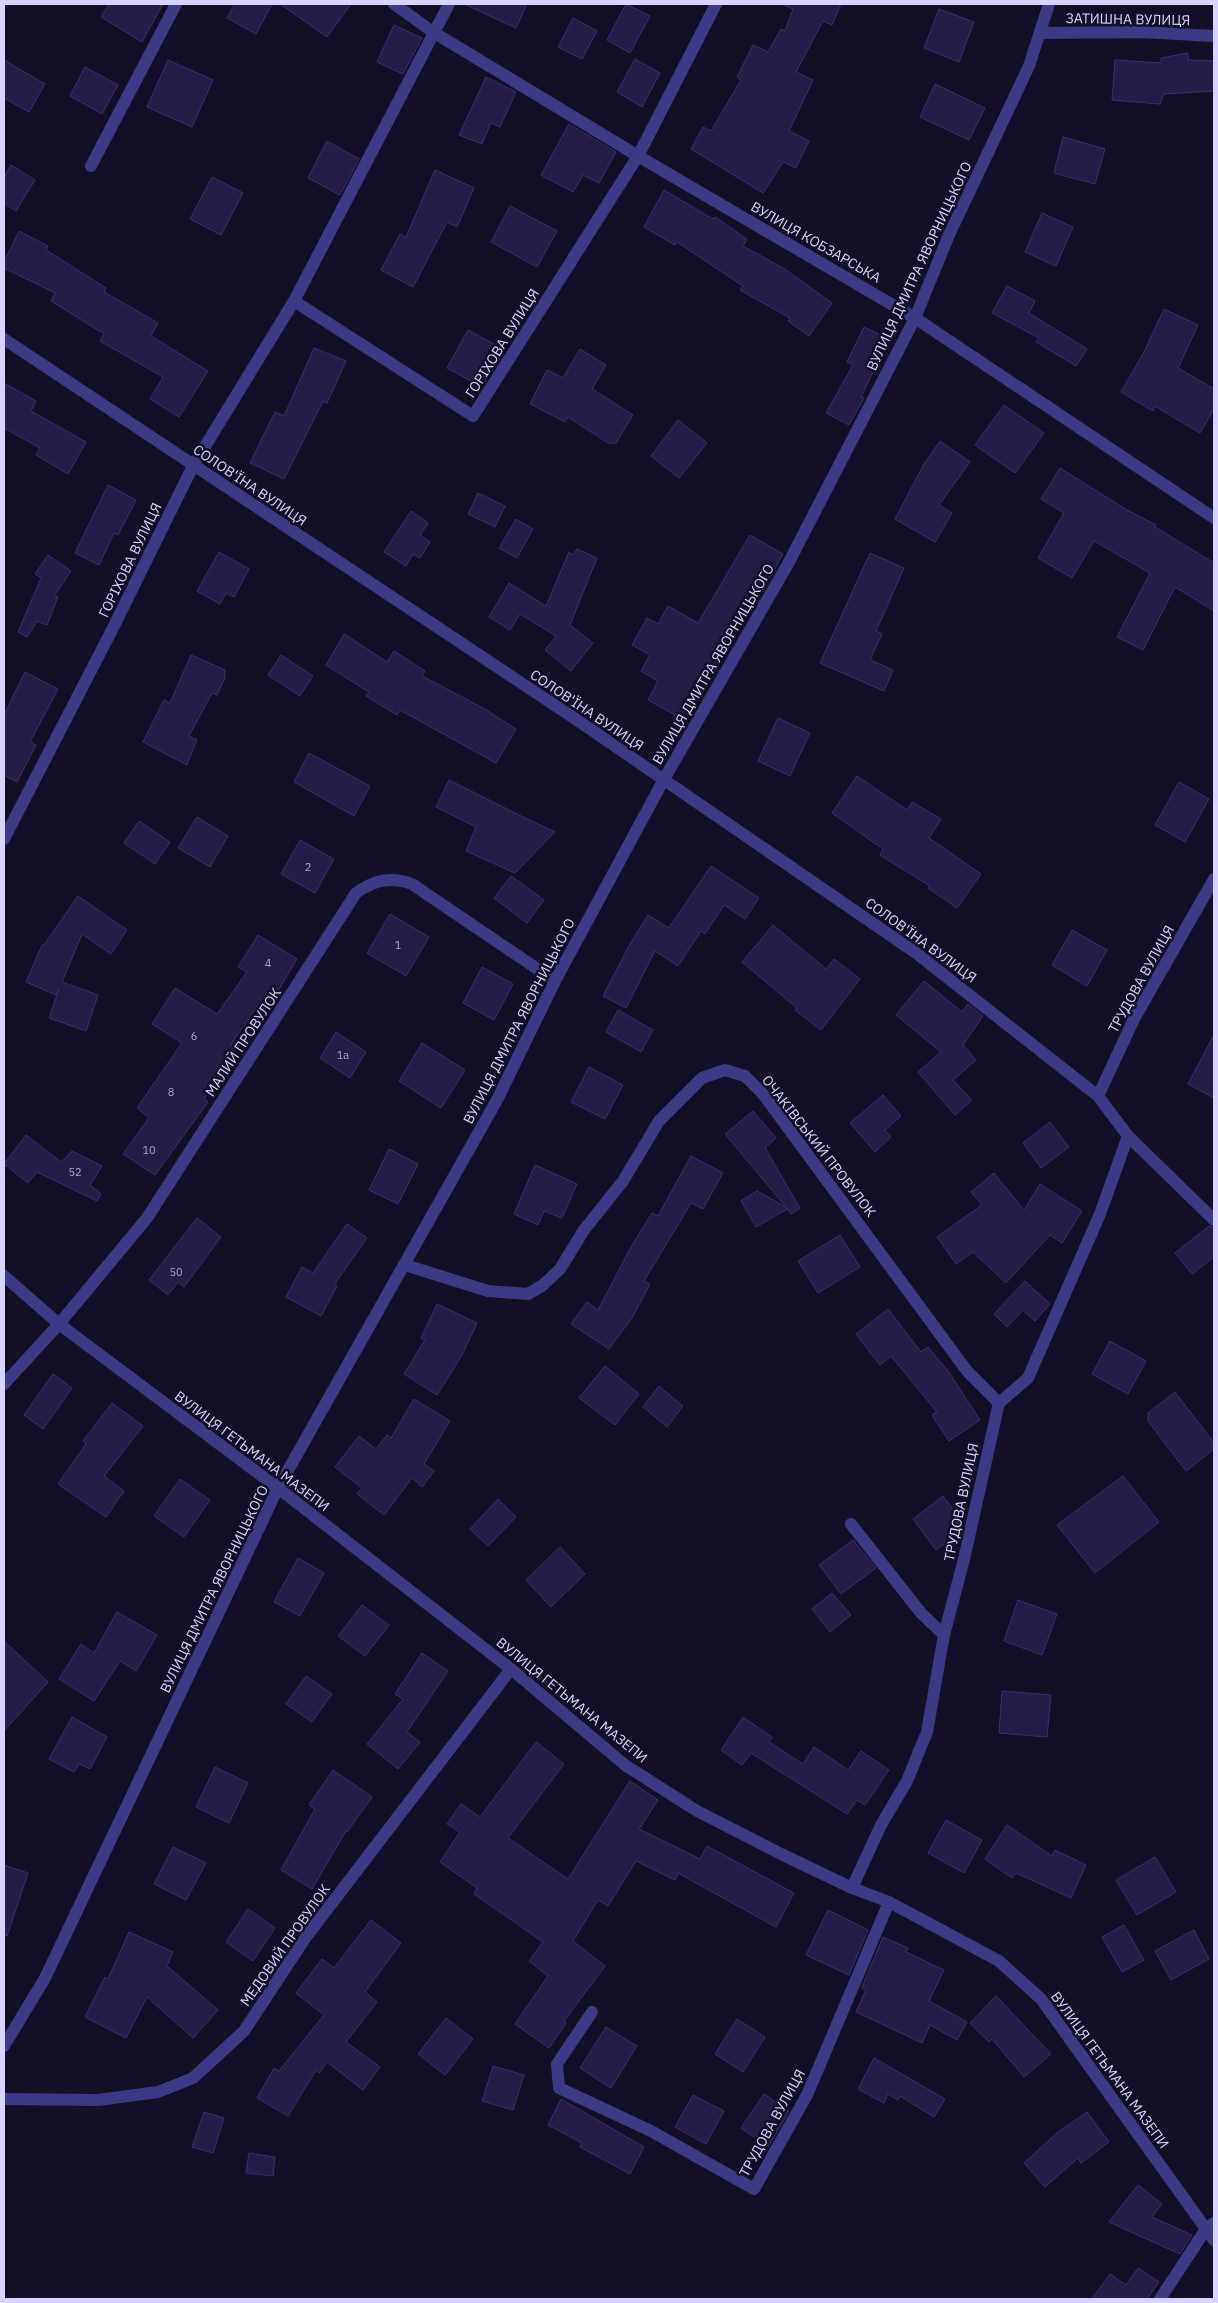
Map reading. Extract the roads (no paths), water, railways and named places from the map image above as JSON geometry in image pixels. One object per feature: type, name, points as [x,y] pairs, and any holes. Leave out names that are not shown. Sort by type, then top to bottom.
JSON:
[{"type":"street","points":[[91,166],[176,4]]},
{"type":"street","name":"ВУЛИЦЯ КОБЗАРСЬКА","points":[[394,4],[433,32],[638,156],[915,318],[1214,518]]},
{"type":"street","name":"ГОРІХОВА ВУЛИЦЯ","points":[[4,839],[113,628],[193,466],[294,301],[449,4]]},
{"type":"street","points":[[638,156],[716,4]]},
{"type":"street","name":"ВУЛИЦЯ ДМИТРА ЯВОРНИЦЬКОГО","points":[[4,2046],[45,1978],[278,1488],[497,1100],[555,981],[663,781],[789,562],[915,318],[949,235],[1029,66],[1049,4]]},
{"type":"street","name":"ЗАТИШНА ВУЛИЦЯ","points":[[1040,33],[1142,32],[1214,36]]},
{"type":"street","name":"ГОРІХОВА ВУЛИЦЯ","points":[[294,301],[473,416],[638,156]]},
{"type":"street","name":"СОЛОВ'ЇНА ВУЛИЦЯ","points":[[4,339],[577,720],[663,781],[916,953],[1098,1096],[1128,1136],[1214,1220]]},
{"type":"street","name":"МАЛИЙ ПРОВУЛОК","points":[[4,1384],[59,1324],[147,1218],[356,893],[368,884],[384,879],[400,880],[412,884],[555,981]]},
{"type":"street","name":"ТРУДОВА ВУЛИЦЯ","points":[[1098,1096],[1134,1019],[1214,879]]},
{"type":"street","name":"ОЧАКІВСЬКИЙ ПРОВУЛОК","points":[[405,1264],[488,1291],[528,1294],[543,1285],[560,1269],[584,1230],[623,1181],[659,1121],[702,1078],[725,1070],[745,1076],[763,1094],[967,1371],[999,1403]]},
{"type":"street","points":[[999,1403],[1028,1378],[1100,1214],[1128,1136]]},
{"type":"street","name":"ВУЛИЦЯ ГЕТЬМАНА МАЗЕПИ","points":[[4,1276],[59,1324],[278,1488],[511,1669],[625,1765],[689,1806],[781,1854],[852,1888],[889,1902],[999,1961],[1041,1999],[1210,2226],[1214,2240]]},
{"type":"street","name":"ТРУДОВА ВУЛИЦЯ","points":[[852,1888],[881,1825],[907,1781],[927,1732],[944,1635],[964,1559],[999,1403]]},
{"type":"street","points":[[850,1524],[893,1578],[944,1635]]},
{"type":"street","name":"МЕДОВИЙ ПРОВУЛОК","points":[[4,2099],[98,2100],[158,2092],[193,2078],[244,2031],[306,1937],[511,1669]]},
{"type":"street","name":"ТРУДОВА ВУЛИЦЯ","points":[[592,2012],[557,2064],[559,2088],[651,2131],[754,2189],[807,2094],[889,1902]]},
{"type":"street","points":[[1160,2299],[1210,2226]]}]
